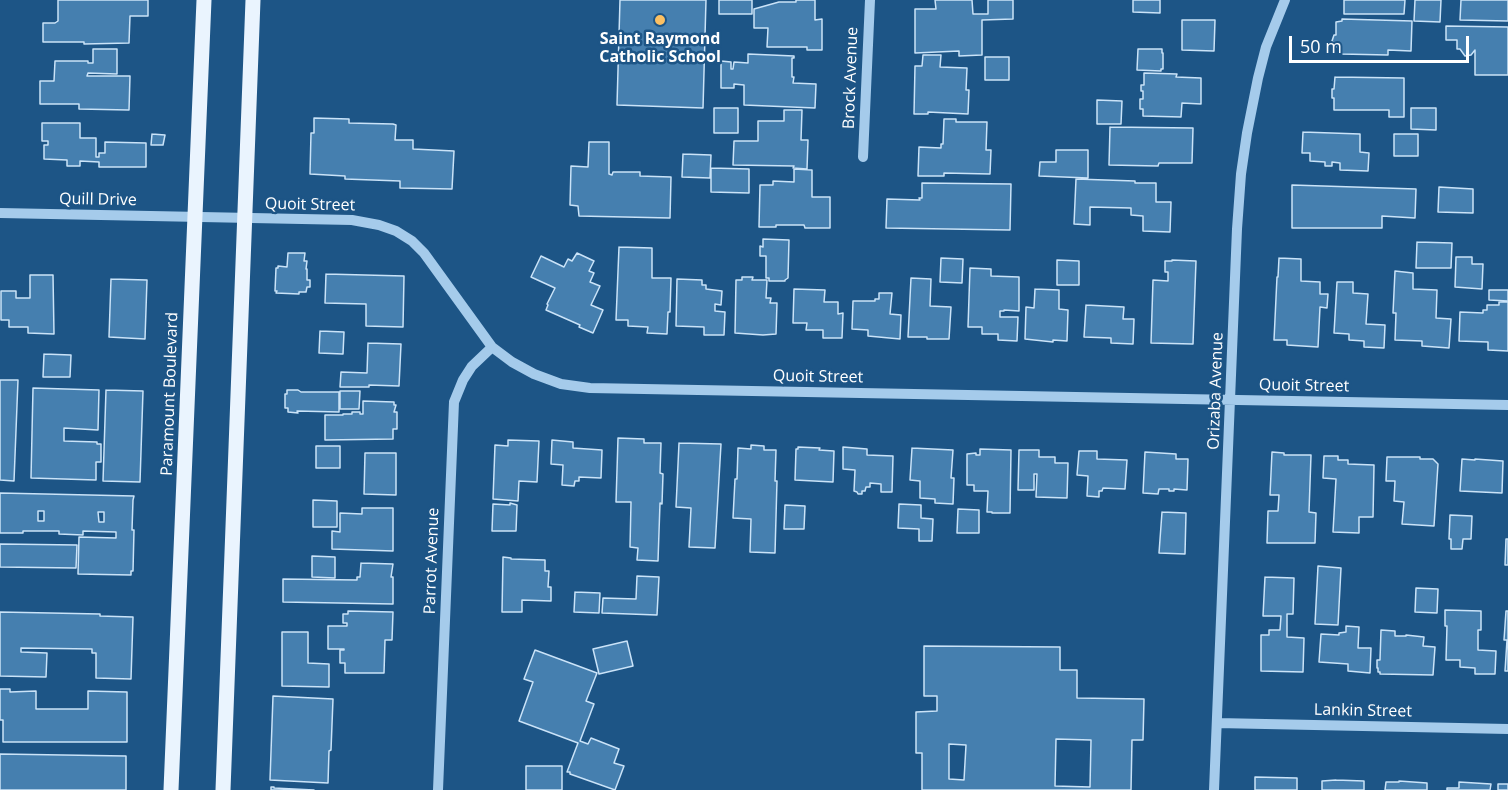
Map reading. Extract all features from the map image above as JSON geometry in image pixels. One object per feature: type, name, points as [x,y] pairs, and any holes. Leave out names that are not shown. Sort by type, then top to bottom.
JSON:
[{"type":"main road","name":"Paramount Boulevard","points":[[171,790],[204,0]]},
{"type":"main road","points":[[223,790],[253,0]]},
{"type":"street","name":"Brock Avenue","points":[[863,157],[870,0]]},
{"type":"street","name":"Orizaba Avenue","points":[[1214,790],[1237,229],[1244,153],[1251,112],[1264,56],[1285,0]]},
{"type":"street","name":"Quill Drive","points":[[0,213],[196,217]]},
{"type":"street","name":"Quoit Street","points":[[196,217],[352,220],[396,231],[412,241],[424,253],[492,347],[512,362],[534,374],[561,384],[590,388],[1508,405]]},
{"type":"street","name":"Parrot Avenue","points":[[438,790],[454,402],[462,380],[472,366],[492,347]]},
{"type":"street","name":"Lankin Street","points":[[1216,723],[1508,729]]},
{"type":"building","points":[[58,0],[148,0],[148,16],[130,16],[129,43],[43,42],[43,23],[58,21]]},
{"type":"building","points":[[620,0],[706,0],[703,108],[617,105]]},
{"type":"building","points":[[719,0],[752,0],[752,14],[719,14]]},
{"type":"building","points":[[796,0],[815,0],[815,20],[822,19],[822,50],[807,50],[807,47],[767,47],[768,28],[754,28],[754,9],[779,2],[796,2]]},
{"type":"building","points":[[935,0],[972,0],[973,14],[988,14],[988,0],[1013,0],[1013,19],[982,20],[982,55],[959,56],[959,51],[915,53],[915,9],[936,9]]},
{"type":"building","points":[[1133,0],[1160,0],[1160,13],[1133,12]]},
{"type":"building","points":[[1344,0],[1405,0],[1404,14],[1344,14]]},
{"type":"building","points":[[1415,0],[1441,0],[1440,22],[1414,21]]},
{"type":"building","points":[[1461,0],[1508,0],[1508,21],[1460,20]]},
{"type":"building","points":[[1342,19],[1412,21],[1411,51],[1388,50],[1388,55],[1341,54],[1341,46],[1337,47],[1332,41],[1336,35],[1336,22]]},
{"type":"building","points":[[1182,20],[1215,20],[1214,51],[1182,50]]},
{"type":"building","points":[[1446,26],[1508,27],[1508,75],[1475,75],[1475,50],[1471,55],[1465,56],[1460,49],[1457,49],[1457,40],[1446,40]]},
{"type":"building","points":[[93,49],[117,49],[117,74],[88,73],[87,76],[130,76],[129,110],[79,109],[79,104],[40,104],[40,81],[54,81],[55,61],[93,63]]},
{"type":"building","points":[[1138,49],[1162,49],[1163,69],[1161,71],[1137,70]]},
{"type":"building","points":[[748,54],[794,56],[792,58],[793,83],[816,84],[815,108],[744,105],[744,85],[734,84],[734,88],[721,88],[721,61],[731,62],[731,69],[733,69],[734,62],[748,63]]},
{"type":"building","points":[[923,55],[941,55],[940,67],[967,68],[968,114],[928,112],[928,114],[914,114],[915,66],[922,66]]},
{"type":"building","points":[[985,57],[1009,57],[1009,80],[985,80]]},
{"type":"building","points":[[1144,73],[1177,74],[1176,77],[1201,78],[1201,104],[1182,103],[1181,117],[1143,116],[1140,99],[1143,99],[1141,85],[1144,85]]},
{"type":"building","points":[[1335,77],[1404,78],[1404,117],[1389,117],[1389,110],[1334,110],[1332,89],[1334,89]]},
{"type":"building","points":[[1097,100],[1122,101],[1121,124],[1097,124]]},
{"type":"building","points":[[714,108],[738,108],[738,133],[714,133]]},
{"type":"building","points":[[1411,108],[1436,108],[1436,130],[1411,129]]},
{"type":"building","points":[[784,110],[802,110],[801,140],[808,140],[807,169],[793,168],[794,166],[733,165],[734,141],[758,141],[758,121],[784,121]]},
{"type":"building","points":[[314,118],[349,119],[349,123],[393,124],[396,125],[395,140],[413,140],[413,149],[454,151],[452,189],[400,188],[400,181],[345,179],[345,176],[310,174],[311,133],[314,133]]},
{"type":"building","points":[[944,119],[956,119],[956,122],[987,122],[986,150],[991,150],[990,174],[944,173],[944,176],[918,176],[919,147],[941,148]]},
{"type":"building","points":[[42,123],[80,123],[80,138],[96,138],[96,157],[99,157],[99,153],[105,153],[105,142],[146,143],[146,167],[99,167],[99,162],[80,161],[80,166],[67,166],[67,160],[44,159],[44,145],[48,145],[48,141],[42,141]]},
{"type":"building","points":[[1110,127],[1193,128],[1192,163],[1159,163],[1158,166],[1109,165]]},
{"type":"building","points":[[1303,132],[1360,134],[1360,152],[1369,153],[1368,171],[1340,170],[1340,163],[1332,162],[1332,166],[1325,166],[1325,162],[1310,161],[1310,153],[1302,153]]},
{"type":"building","points":[[152,134],[165,135],[163,145],[151,145]]},
{"type":"building","points":[[1394,134],[1418,134],[1418,156],[1394,156]]},
{"type":"building","points":[[589,142],[609,142],[609,174],[640,172],[640,176],[671,177],[670,218],[579,216],[578,206],[570,205],[571,166],[588,167]]},
{"type":"building","points":[[1056,150],[1088,150],[1088,178],[1039,176],[1040,162],[1056,162]]},
{"type":"building","points":[[683,154],[711,155],[710,178],[682,177]]},
{"type":"building","points":[[711,168],[749,169],[749,193],[711,192]]},
{"type":"building","points":[[794,169],[812,170],[812,197],[830,197],[830,228],[805,228],[804,225],[759,227],[760,185],[773,185],[773,181],[794,182]]},
{"type":"building","points":[[1076,179],[1156,183],[1156,202],[1171,202],[1170,232],[1143,231],[1143,216],[1131,215],[1131,208],[1090,207],[1090,225],[1074,224]]},
{"type":"building","points":[[922,183],[1011,184],[1010,230],[886,228],[887,199],[920,200]]},
{"type":"building","points":[[1292,185],[1416,189],[1415,218],[1382,216],[1382,228],[1292,228]]},
{"type":"building","points":[[1439,187],[1473,189],[1473,213],[1438,212]]},
{"type":"building","points":[[763,239],[789,240],[788,278],[785,281],[769,281],[769,278],[766,278],[766,256],[760,256]]},
{"type":"building","points":[[1417,242],[1452,243],[1451,268],[1416,268]]},
{"type":"building","points":[[619,247],[652,248],[652,278],[671,278],[667,334],[647,333],[648,327],[628,326],[628,320],[616,320]]},
{"type":"building","points":[[288,253],[305,253],[307,280],[310,280],[310,287],[307,287],[306,292],[299,292],[299,294],[276,293],[275,291],[276,268],[278,266],[287,267]]},
{"type":"building","points":[[577,253],[594,261],[589,271],[594,273],[590,282],[600,286],[591,305],[603,310],[593,333],[546,310],[555,288],[531,277],[541,256],[564,267],[568,259],[572,261]]},
{"type":"building","points":[[1456,257],[1472,257],[1472,264],[1483,264],[1482,289],[1455,287]]},
{"type":"building","points":[[941,258],[963,259],[962,283],[940,282]]},
{"type":"building","points":[[1279,258],[1301,259],[1301,281],[1320,282],[1320,294],[1328,294],[1327,308],[1320,307],[1318,347],[1287,345],[1287,340],[1274,340]]},
{"type":"building","points":[[1057,260],[1079,261],[1079,285],[1057,285]]},
{"type":"building","points":[[1165,261],[1196,261],[1193,344],[1151,343],[1153,280],[1168,281]]},
{"type":"building","points":[[970,268],[991,269],[991,276],[1019,277],[1019,311],[1000,311],[1000,317],[1018,317],[1017,341],[998,340],[998,334],[982,334],[982,327],[968,327]]},
{"type":"building","points":[[1395,271],[1413,273],[1413,289],[1437,290],[1436,318],[1451,319],[1449,348],[1422,346],[1422,341],[1395,340],[1396,313],[1393,313]]},
{"type":"building","points":[[326,274],[404,276],[403,327],[366,326],[366,304],[325,303]]},
{"type":"building","points":[[30,275],[53,275],[54,334],[28,333],[28,327],[9,327],[9,320],[1,320],[1,291],[16,291],[16,298],[30,298]]},
{"type":"building","points":[[742,277],[767,280],[766,298],[771,298],[770,303],[777,303],[776,334],[735,333],[736,280],[742,280]]},
{"type":"building","points":[[911,278],[931,279],[930,306],[951,307],[949,339],[908,337]]},
{"type":"building","points":[[111,279],[147,280],[145,339],[109,337]]},
{"type":"building","points":[[677,279],[702,280],[702,285],[706,285],[706,289],[722,291],[721,305],[715,304],[715,311],[725,312],[724,335],[704,335],[704,327],[676,326]]},
{"type":"building","points":[[1337,282],[1353,282],[1353,293],[1368,294],[1366,324],[1385,325],[1384,348],[1364,347],[1364,341],[1349,340],[1349,334],[1334,333]]},
{"type":"building","points":[[794,289],[825,290],[824,302],[838,302],[838,314],[843,313],[842,338],[823,338],[823,330],[806,330],[807,323],[793,323]]},
{"type":"building","points":[[1035,289],[1059,290],[1059,309],[1068,310],[1067,341],[1025,339],[1026,307],[1034,308]]},
{"type":"building","points":[[1489,290],[1508,290],[1508,301],[1489,300]]},
{"type":"building","points":[[879,293],[892,293],[890,314],[901,315],[900,339],[868,336],[868,330],[852,329],[853,301],[875,301],[879,299]]},
{"type":"building","points":[[1499,302],[1508,302],[1508,351],[1488,350],[1488,342],[1459,341],[1460,312],[1483,313],[1483,310],[1487,310],[1487,305],[1499,305]]},
{"type":"building","points":[[1086,305],[1124,307],[1123,319],[1134,319],[1133,344],[1111,343],[1111,338],[1084,337]]},
{"type":"building","points":[[320,331],[344,332],[343,354],[319,353]]},
{"type":"building","points":[[368,343],[401,344],[399,386],[340,387],[341,372],[367,373]]},
{"type":"building","points":[[44,354],[71,355],[70,377],[43,377]]},
{"type":"building","points":[[0,380],[18,380],[14,481],[0,480]]},
{"type":"building","points":[[33,388],[99,390],[98,430],[64,428],[64,441],[101,444],[101,462],[96,462],[96,480],[31,478]]},
{"type":"building","points":[[106,390],[143,391],[140,482],[103,481]]},
{"type":"building","points":[[287,390],[339,392],[339,412],[288,412],[288,408],[285,408]]},
{"type":"building","points":[[340,391],[360,391],[359,409],[340,409]]},
{"type":"building","points":[[363,401],[394,402],[396,405],[394,412],[397,412],[397,429],[393,429],[393,439],[325,440],[325,415],[352,414],[352,412],[363,414]]},
{"type":"building","points":[[618,438],[644,439],[644,443],[661,443],[660,473],[663,474],[658,561],[637,560],[638,548],[630,547],[631,502],[616,502]]},
{"type":"building","points":[[508,440],[539,441],[537,482],[519,481],[518,501],[493,499],[495,445],[508,446]]},
{"type":"building","points":[[552,440],[573,442],[573,448],[602,450],[601,478],[579,477],[579,481],[575,481],[574,486],[562,485],[563,465],[551,464]]},
{"type":"building","points":[[679,443],[721,444],[715,548],[689,547],[691,508],[676,507]]},
{"type":"building","points":[[751,445],[764,446],[764,450],[776,450],[775,553],[750,552],[751,519],[733,518],[738,448],[751,449]]},
{"type":"building","points":[[316,446],[340,446],[340,468],[316,468]]},
{"type":"building","points":[[798,447],[834,451],[833,482],[795,480],[796,449]]},
{"type":"building","points":[[843,447],[867,449],[867,455],[893,456],[892,492],[881,492],[881,484],[870,483],[870,487],[866,487],[862,494],[854,491],[855,470],[843,469]]},
{"type":"building","points":[[912,448],[953,450],[951,478],[954,478],[953,504],[935,503],[935,499],[920,498],[920,481],[910,480]]},
{"type":"building","points":[[980,449],[1011,450],[1010,513],[987,512],[988,491],[974,491],[974,485],[967,485],[967,454],[980,455]]},
{"type":"building","points":[[1019,450],[1039,450],[1039,457],[1055,457],[1055,463],[1068,463],[1067,498],[1036,497],[1037,474],[1034,474],[1034,490],[1018,490]]},
{"type":"building","points":[[1079,451],[1097,451],[1097,459],[1127,460],[1125,489],[1103,488],[1099,491],[1099,497],[1087,496],[1088,476],[1077,475]]},
{"type":"building","points":[[1145,452],[1176,454],[1176,459],[1188,459],[1187,490],[1159,489],[1158,494],[1143,493]]},
{"type":"building","points":[[1272,452],[1284,453],[1284,455],[1311,455],[1309,512],[1316,513],[1315,543],[1267,543],[1268,511],[1278,511],[1279,495],[1270,495]]},
{"type":"building","points":[[365,453],[396,453],[396,495],[364,494]]},
{"type":"building","points":[[1324,456],[1338,456],[1338,460],[1348,460],[1348,464],[1374,465],[1373,517],[1359,517],[1359,533],[1333,532],[1336,479],[1323,478]]},
{"type":"building","points":[[1387,457],[1420,457],[1420,459],[1433,459],[1438,464],[1434,526],[1402,524],[1404,502],[1394,501],[1395,481],[1386,481]]},
{"type":"building","points":[[1462,459],[1503,461],[1502,493],[1460,491]]},
{"type":"building","points":[[0,493],[134,496],[133,571],[131,575],[78,574],[79,537],[116,538],[116,532],[83,531],[83,535],[59,534],[59,531],[0,533]],"holes":[[[38,511],[44,511],[44,521],[38,521]],[[98,512],[104,512],[104,522],[99,522]]]},
{"type":"building","points":[[313,500],[337,501],[337,527],[313,527]]},
{"type":"building","points":[[510,503],[517,505],[516,531],[492,531],[493,504],[510,505]]},
{"type":"building","points":[[899,504],[921,505],[921,518],[933,519],[932,541],[919,541],[919,529],[898,528]]},
{"type":"building","points":[[785,505],[805,506],[804,529],[784,529]]},
{"type":"building","points":[[362,508],[393,508],[393,551],[332,549],[332,531],[340,532],[340,513],[362,514]]},
{"type":"building","points":[[958,509],[979,510],[979,533],[957,533]]},
{"type":"building","points":[[1162,512],[1186,513],[1185,554],[1159,553]]},
{"type":"building","points":[[1450,515],[1472,516],[1471,539],[1463,539],[1462,549],[1451,549]]},
{"type":"building","points":[[1506,539],[1508,539],[1508,565],[1505,565]]},
{"type":"building","points":[[0,544],[77,545],[76,568],[0,567]]},
{"type":"building","points":[[312,556],[335,557],[335,578],[312,577]]},
{"type":"building","points":[[503,557],[545,560],[545,571],[549,571],[548,587],[551,587],[551,601],[522,600],[522,612],[502,612]]},
{"type":"building","points":[[361,563],[393,564],[391,577],[393,577],[393,604],[283,602],[283,579],[357,580],[357,577],[360,577]]},
{"type":"building","points":[[1318,566],[1341,568],[1338,625],[1315,624]]},
{"type":"building","points":[[637,576],[659,577],[657,615],[602,613],[603,598],[636,599]]},
{"type":"building","points":[[1265,577],[1294,578],[1293,614],[1287,614],[1287,637],[1304,638],[1303,672],[1261,671],[1261,635],[1269,635],[1269,630],[1280,630],[1281,616],[1263,616]]},
{"type":"building","points":[[1416,588],[1438,589],[1437,613],[1415,612]]},
{"type":"building","points":[[575,592],[600,593],[599,613],[574,612]]},
{"type":"building","points":[[1445,610],[1481,611],[1478,650],[1496,651],[1495,674],[1475,674],[1475,668],[1460,667],[1460,660],[1446,660]]},
{"type":"building","points":[[348,611],[393,612],[392,640],[385,640],[384,673],[345,673],[345,663],[340,663],[340,650],[344,649],[328,649],[328,626],[347,626],[347,623],[343,623],[343,614],[348,614]]},
{"type":"building","points":[[1506,611],[1508,611],[1508,671],[1505,671]]},
{"type":"building","points":[[0,612],[133,617],[131,679],[96,678],[96,653],[92,653],[92,649],[21,648],[21,652],[47,653],[46,677],[0,676]]},
{"type":"building","points":[[1346,626],[1359,627],[1358,648],[1371,648],[1370,673],[1348,671],[1348,664],[1319,662],[1321,634],[1339,635],[1339,633],[1346,632]]},
{"type":"building","points":[[1381,630],[1395,631],[1395,636],[1424,637],[1423,646],[1435,647],[1433,675],[1380,674],[1377,660],[1380,660]]},
{"type":"building","points":[[282,632],[308,632],[308,663],[329,664],[329,687],[282,686]]},
{"type":"building","points":[[627,641],[633,666],[599,674],[593,649]]},
{"type":"building","points":[[924,646],[1060,647],[1060,670],[1077,670],[1077,698],[1144,699],[1143,740],[1132,740],[1131,790],[922,790],[922,753],[916,753],[916,712],[937,711],[937,696],[924,696]],"holes":[[[1056,739],[1091,740],[1090,787],[1055,786]],[[949,744],[966,745],[964,780],[949,779]]]},
{"type":"building","points":[[535,650],[597,673],[586,701],[594,704],[580,741],[588,744],[591,738],[619,749],[614,763],[624,766],[615,790],[567,772],[578,743],[519,721],[533,682],[524,679]]},
{"type":"building","points":[[0,689],[10,689],[10,692],[36,691],[36,709],[88,709],[88,691],[127,692],[127,742],[3,742]]},
{"type":"building","points":[[273,696],[333,699],[328,783],[270,780]]},
{"type":"building","points":[[0,754],[126,756],[126,790],[0,790]]},
{"type":"building","points":[[526,766],[562,766],[562,790],[526,790]]},
{"type":"building","points":[[1255,777],[1297,778],[1297,790],[1255,790]]},
{"type":"building","points":[[1322,781],[1364,781],[1364,790],[1322,790]]},
{"type":"building","points":[[1386,782],[1427,783],[1427,790],[1385,790]]},
{"type":"building","points":[[1459,782],[1491,784],[1490,790],[1447,790],[1447,788],[1459,788]]},
{"type":"building","points":[[1498,784],[1508,784],[1508,790],[1498,790]]},
{"type":"building","points":[[271,787],[274,788],[314,790],[271,790]]},
{"type":"place","name":"Saint Raymond Catholic School","points":[[660,20]]}]
